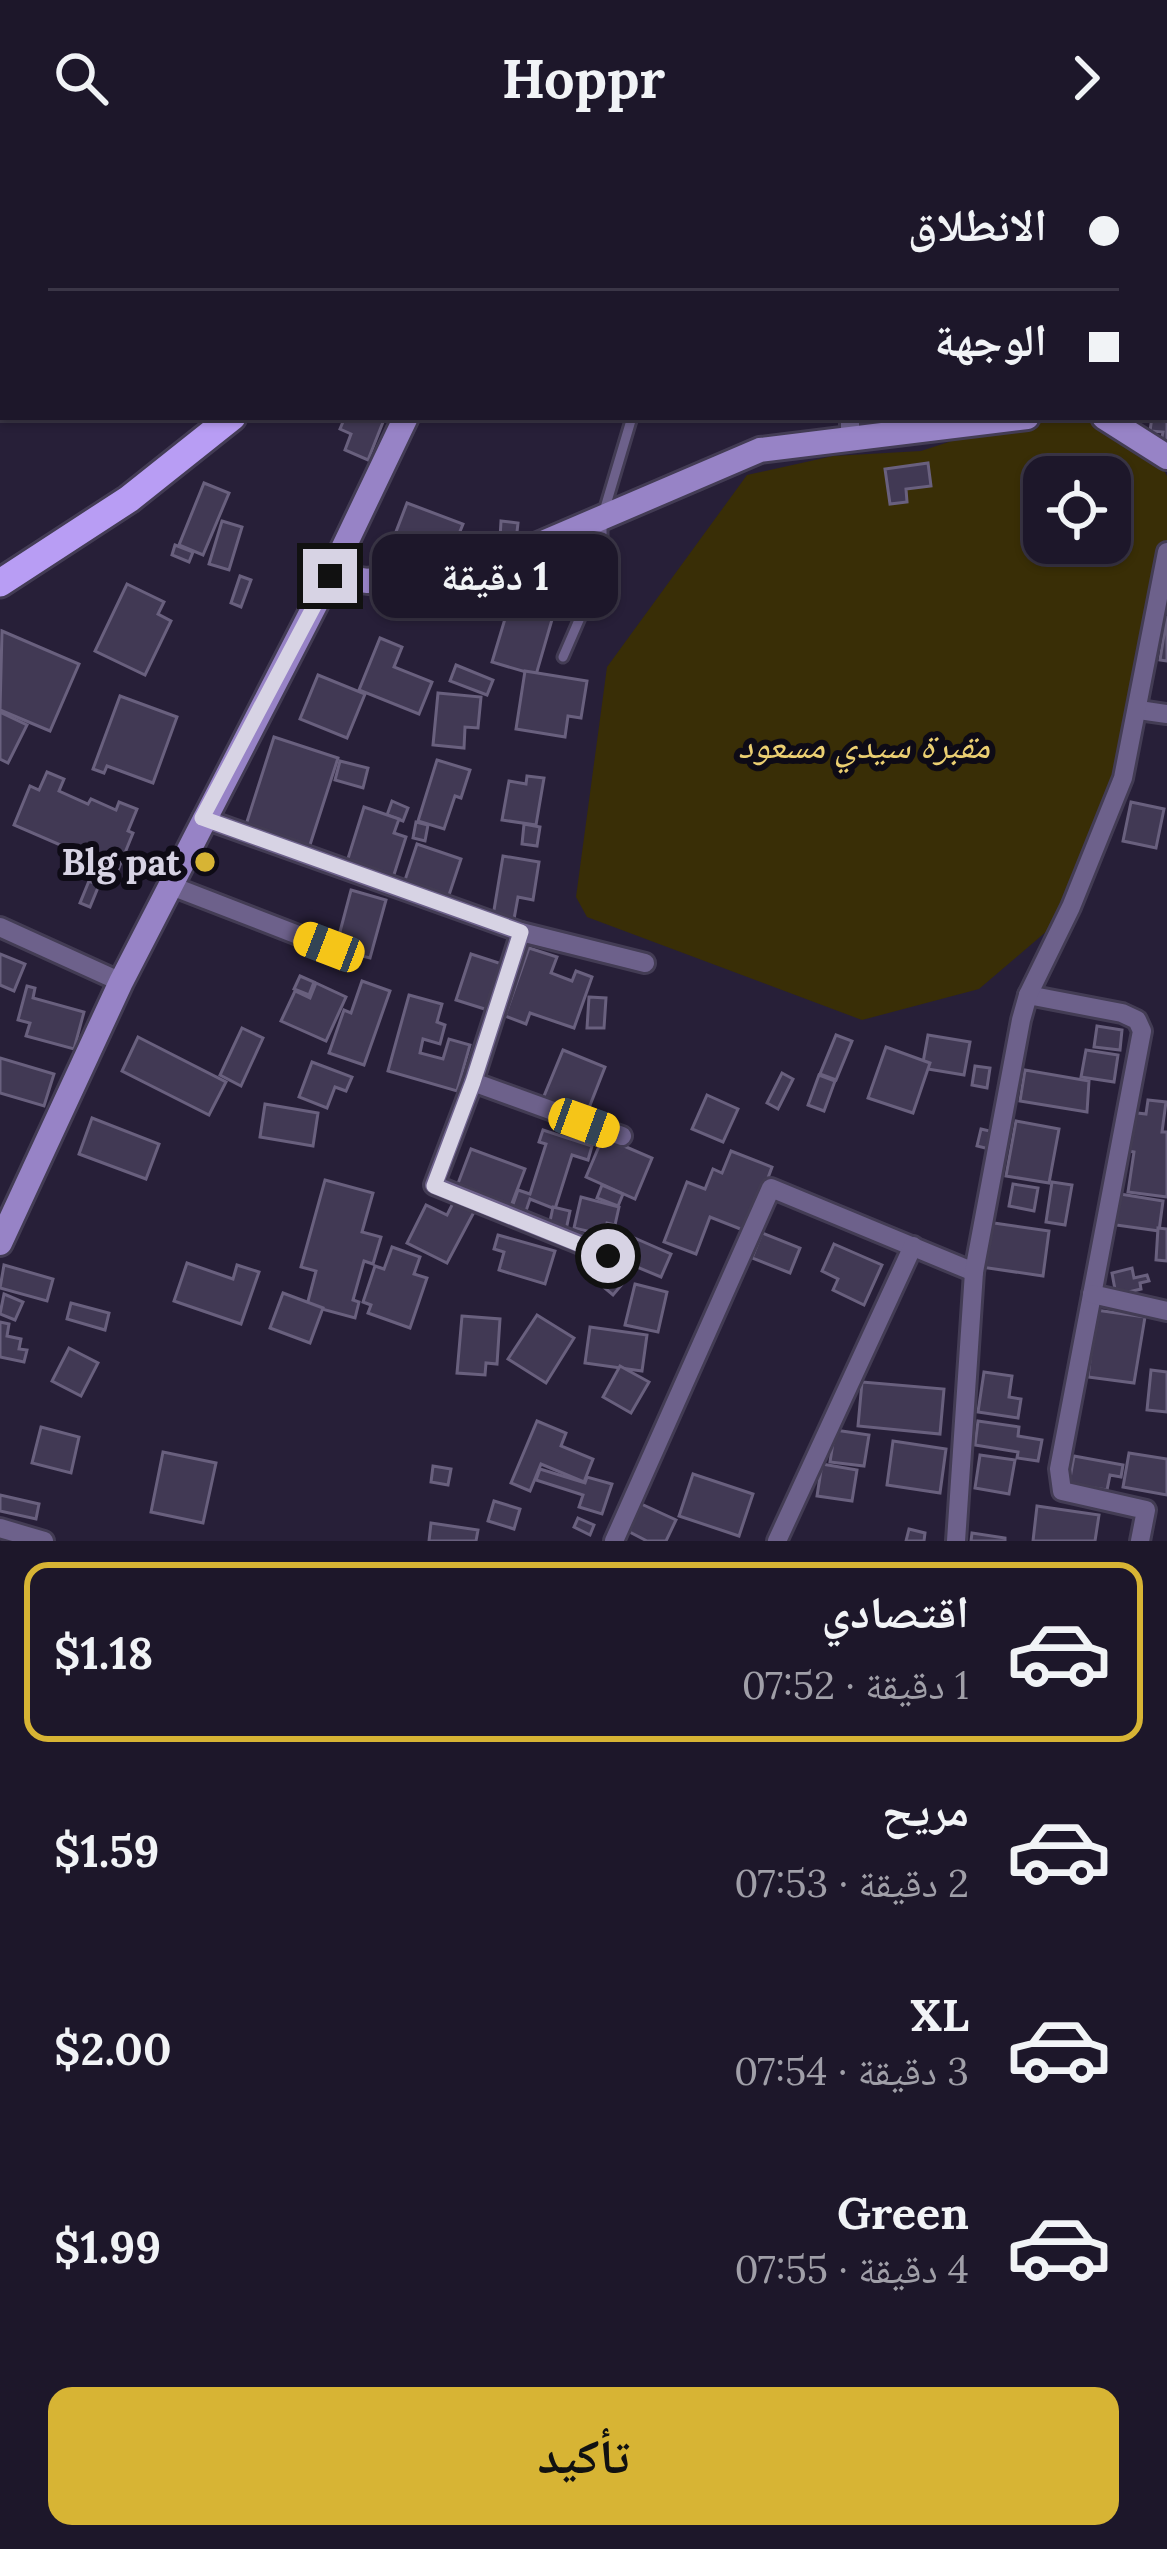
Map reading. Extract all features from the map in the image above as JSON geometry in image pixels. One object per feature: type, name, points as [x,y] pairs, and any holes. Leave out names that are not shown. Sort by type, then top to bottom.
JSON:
[{"type":"main road","points":[[0,583],[129,499],[228,420]]},
{"type":"street","points":[[0,1243],[121,982],[330,576],[405,420]]},
{"type":"street","points":[[330,576],[368,581],[524,551],[760,450],[850,428],[979,420]]},
{"type":"street","points":[[1109,420],[1167,457]]},
{"type":"street","points":[[956,1541],[974,1272],[1028,995],[1071,907],[1123,778],[1166,562]]},
{"type":"street","points":[[1139,710],[1167,714]]},
{"type":"street","points":[[202,818],[521,932],[645,963]]},
{"type":"street","points":[[169,885],[329,947]]},
{"type":"street","points":[[0,927],[121,982]]},
{"type":"street","points":[[521,932],[434,1186],[608,1256]]},
{"type":"street","points":[[1028,995],[1122,1012],[1138,1020],[1142,1031],[1059,1483],[1062,1491],[1167,1512]]},
{"type":"street","points":[[473,1082],[622,1136]]},
{"type":"street","points":[[614,1541],[771,1188],[974,1272]]},
{"type":"street","points":[[777,1541],[913,1246]]},
{"type":"street","points":[[1092,1294],[1167,1311]]},
{"type":"street","points":[[1140,1541],[1146,1510]]},
{"type":"street","points":[[0,1528],[44,1541]]},
{"type":"lane","points":[[563,657],[602,567],[602,518],[631,420]]},
{"type":"green space","name":"مقبرة سيدي مسعود","points":[[1093,420],[1120,428],[1156,456],[1167,476],[1167,585],[1148,694],[1068,913],[979,989],[862,1020],[587,917],[576,897],[607,667],[747,475],[833,456],[921,451],[1004,424]]},
{"type":"building","points":[[344,420],[384,420],[368,460],[345,450],[351,434],[340,429]]},
{"type":"building","points":[[1152,420],[1167,420],[1167,441],[1161,441],[1163,432],[1150,431]]},
{"type":"building","points":[[928,463],[931,486],[906,489],[907,502],[890,504],[885,469]]},
{"type":"building","points":[[204,483],[229,493],[203,555],[179,545]]},
{"type":"building","points":[[407,503],[463,524],[454,546],[434,538],[424,564],[389,550]]},
{"type":"building","points":[[222,521],[242,527],[229,570],[209,564]]},
{"type":"building","points":[[501,521],[518,523],[516,541],[500,539]]},
{"type":"building","points":[[175,545],[193,552],[189,562],[172,555]]},
{"type":"building","points":[[240,576],[251,580],[241,607],[231,603]]},
{"type":"building","points":[[517,579],[560,592],[536,675],[492,662]]},
{"type":"building","points":[[127,584],[164,602],[158,614],[171,621],[145,675],[95,651]]},
{"type":"building","points":[[1167,616],[1167,661],[1160,660]]},
{"type":"building","points":[[2,631],[79,664],[50,731],[0,710]]},
{"type":"building","points":[[380,638],[402,647],[394,667],[432,682],[419,714],[359,690]]},
{"type":"building","points":[[456,665],[493,680],[487,695],[450,681]]},
{"type":"building","points":[[525,671],[587,681],[581,718],[568,716],[565,737],[516,729]]},
{"type":"building","points":[[318,675],[365,694],[347,738],[300,719]]},
{"type":"building","points":[[438,693],[481,697],[478,728],[465,727],[464,748],[433,745]]},
{"type":"building","points":[[120,696],[177,717],[153,783],[107,766],[104,773],[93,769]]},
{"type":"building","points":[[0,712],[27,725],[8,763],[0,759]]},
{"type":"building","points":[[274,737],[338,758],[308,851],[244,831]]},
{"type":"building","points":[[437,760],[470,770],[444,829],[418,821]]},
{"type":"building","points":[[340,761],[368,768],[363,788],[335,780]]},
{"type":"building","points":[[47,772],[64,779],[59,791],[88,804],[91,799],[116,810],[119,802],[137,809],[118,870],[14,825],[30,786],[39,790]]},
{"type":"building","points":[[527,776],[544,778],[536,825],[502,820],[509,781],[526,784]]},
{"type":"building","points":[[392,801],[408,808],[403,821],[387,815]]},
{"type":"building","points":[[1131,802],[1164,809],[1156,848],[1123,841]]},
{"type":"building","points":[[364,807],[399,819],[394,833],[406,837],[391,884],[345,868]]},
{"type":"building","points":[[416,822],[428,825],[425,841],[413,838]]},
{"type":"building","points":[[524,824],[540,827],[537,846],[522,844]]},
{"type":"building","points":[[417,844],[461,859],[448,898],[404,883]]},
{"type":"building","points":[[503,856],[539,862],[533,900],[518,897],[514,919],[493,916]]},
{"type":"building","points":[[89,881],[99,885],[90,907],[80,903]]},
{"type":"building","points":[[351,890],[386,900],[370,958],[345,952],[347,946],[337,943]]},
{"type":"building","points":[[529,948],[557,957],[551,973],[572,981],[576,971],[592,977],[574,1028],[530,1013],[526,1024],[505,1016]]},
{"type":"building","points":[[0,954],[25,964],[14,991],[0,985]]},
{"type":"building","points":[[471,954],[505,965],[491,1011],[456,1000]]},
{"type":"building","points":[[300,976],[314,982],[309,995],[294,989]]},
{"type":"building","points":[[362,981],[390,991],[364,1065],[329,1053],[344,1010],[351,1013]]},
{"type":"building","points":[[316,983],[346,997],[326,1041],[281,1021],[295,991],[310,998]]},
{"type":"building","points":[[27,986],[35,988],[33,998],[84,1012],[74,1049],[26,1036],[30,1023],[18,1020]]},
{"type":"building","points":[[409,995],[442,1004],[437,1022],[445,1025],[440,1044],[423,1039],[420,1053],[443,1059],[449,1039],[470,1045],[457,1091],[388,1071]]},
{"type":"building","points":[[589,997],[606,998],[604,1028],[587,1028]]},
{"type":"building","points":[[1097,1026],[1122,1030],[1120,1050],[1094,1047]]},
{"type":"building","points":[[242,1028],[263,1038],[241,1086],[220,1075]]},
{"type":"building","points":[[836,1035],[852,1041],[836,1080],[820,1074]]},
{"type":"building","points":[[928,1035],[970,1042],[964,1075],[922,1068]]},
{"type":"building","points":[[138,1037],[226,1082],[209,1115],[122,1071]]},
{"type":"building","points":[[886,1047],[930,1063],[913,1113],[868,1098]]},
{"type":"building","points":[[563,1050],[605,1067],[585,1118],[542,1101]]},
{"type":"building","points":[[1086,1050],[1118,1055],[1114,1082],[1081,1077]]},
{"type":"building","points":[[0,1058],[54,1074],[44,1106],[0,1093]]},
{"type":"building","points":[[312,1062],[352,1077],[346,1091],[335,1087],[327,1108],[299,1097]]},
{"type":"building","points":[[975,1066],[990,1068],[987,1088],[972,1085]]},
{"type":"building","points":[[1025,1070],[1089,1081],[1087,1112],[1020,1101]]},
{"type":"building","points":[[782,1073],[793,1079],[778,1109],[767,1103]]},
{"type":"building","points":[[819,1075],[835,1081],[824,1111],[808,1105]]},
{"type":"building","points":[[707,1095],[738,1109],[723,1142],[692,1129]]},
{"type":"building","points":[[1148,1100],[1166,1102],[1162,1132],[1167,1132],[1167,1197],[1128,1192],[1134,1152],[1123,1150],[1129,1112],[1146,1114]]},
{"type":"building","points":[[265,1104],[318,1113],[313,1146],[260,1137]]},
{"type":"building","points":[[92,1118],[159,1144],[146,1179],[79,1154]]},
{"type":"building","points":[[1016,1121],[1059,1129],[1049,1183],[1006,1176]]},
{"type":"building","points":[[981,1129],[994,1132],[989,1149],[977,1146]]},
{"type":"building","points":[[543,1130],[592,1146],[588,1160],[572,1155],[555,1209],[530,1199],[525,1214],[511,1210],[518,1190],[530,1194],[546,1144],[539,1142]]},
{"type":"building","points":[[603,1137],[652,1158],[635,1199],[586,1177]]},
{"type":"building","points":[[471,1149],[525,1169],[511,1206],[457,1186]]},
{"type":"building","points":[[731,1151],[772,1167],[748,1232],[710,1217],[696,1254],[664,1242],[687,1182],[705,1189],[713,1169],[722,1173]]},
{"type":"building","points":[[325,1180],[373,1193],[362,1232],[381,1237],[373,1264],[364,1261],[353,1300],[359,1302],[355,1318],[307,1305],[316,1271],[301,1267]]},
{"type":"building","points":[[1052,1182],[1072,1185],[1065,1225],[1046,1222]]},
{"type":"building","points":[[1013,1184],[1038,1188],[1034,1211],[1009,1206]]},
{"type":"building","points":[[602,1185],[623,1194],[618,1206],[597,1198]]},
{"type":"building","points":[[1114,1193],[1163,1201],[1159,1231],[1109,1224]]},
{"type":"building","points":[[581,1197],[619,1207],[615,1225],[607,1223],[604,1235],[574,1228]]},
{"type":"building","points":[[454,1201],[474,1212],[447,1263],[407,1243],[426,1205],[447,1215]]},
{"type":"building","points":[[553,1207],[570,1211],[566,1230],[549,1226]]},
{"type":"building","points":[[987,1222],[1049,1231],[1043,1276],[981,1267]]},
{"type":"building","points":[[1158,1228],[1167,1229],[1167,1261],[1156,1260]]},
{"type":"building","points":[[762,1233],[800,1248],[790,1273],[752,1258]]},
{"type":"building","points":[[498,1235],[555,1251],[545,1284],[499,1270],[504,1252],[494,1249]]},
{"type":"building","points":[[630,1236],[671,1254],[661,1277],[620,1260]]},
{"type":"building","points":[[834,1244],[882,1265],[864,1305],[833,1290],[838,1279],[822,1271]]},
{"type":"building","points":[[392,1247],[420,1257],[414,1274],[427,1278],[410,1328],[368,1313],[371,1305],[363,1302],[375,1266],[384,1269]]},
{"type":"building","points":[[187,1263],[233,1279],[237,1265],[259,1272],[241,1324],[174,1301]]},
{"type":"building","points":[[4,1265],[53,1279],[47,1301],[0,1288]]},
{"type":"building","points":[[1132,1268],[1134,1278],[1147,1275],[1149,1281],[1140,1283],[1141,1289],[1116,1295],[1112,1273]]},
{"type":"building","points":[[611,1271],[624,1282],[613,1295],[600,1284]]},
{"type":"building","points":[[635,1284],[667,1292],[658,1332],[625,1325]]},
{"type":"building","points":[[283,1293],[323,1308],[310,1343],[270,1328]]},
{"type":"building","points":[[4,1294],[23,1302],[15,1320],[0,1314]]},
{"type":"building","points":[[71,1303],[109,1313],[105,1330],[67,1319]]},
{"type":"building","points":[[1096,1310],[1145,1317],[1134,1383],[1088,1377]]},
{"type":"building","points":[[537,1315],[574,1338],[546,1383],[508,1359]]},
{"type":"building","points":[[462,1316],[500,1319],[497,1364],[486,1363],[485,1375],[457,1373]]},
{"type":"building","points":[[0,1322],[9,1324],[7,1336],[21,1339],[19,1349],[27,1350],[24,1362],[0,1357]]},
{"type":"building","points":[[590,1327],[647,1335],[642,1371],[585,1363]]},
{"type":"building","points":[[69,1348],[98,1363],[81,1396],[52,1381]]},
{"type":"building","points":[[620,1366],[649,1382],[631,1413],[603,1397]]},
{"type":"building","points":[[1151,1370],[1167,1372],[1167,1412],[1147,1410]]},
{"type":"building","points":[[984,1372],[1012,1376],[1009,1397],[1021,1399],[1018,1418],[978,1412]]},
{"type":"building","points":[[862,1382],[944,1389],[940,1434],[858,1426]]},
{"type":"building","points":[[537,1421],[566,1433],[561,1446],[593,1459],[584,1482],[541,1464],[530,1491],[511,1483]]},
{"type":"building","points":[[978,1421],[1019,1427],[1018,1436],[1042,1440],[1038,1461],[1017,1458],[1018,1452],[975,1445]]},
{"type":"building","points":[[41,1427],[79,1437],[71,1473],[32,1463]]},
{"type":"building","points":[[835,1430],[869,1435],[864,1466],[830,1462]]},
{"type":"building","points":[[893,1441],[946,1449],[940,1493],[887,1485]]},
{"type":"building","points":[[163,1452],[216,1463],[203,1523],[151,1512]]},
{"type":"building","points":[[1129,1453],[1167,1459],[1167,1495],[1123,1487]]},
{"type":"building","points":[[980,1455],[1015,1460],[1009,1494],[975,1488]]},
{"type":"building","points":[[1074,1456],[1123,1465],[1121,1477],[1110,1475],[1107,1490],[1069,1484]]},
{"type":"building","points":[[822,1464],[857,1470],[852,1501],[817,1496]]},
{"type":"building","points":[[433,1466],[451,1469],[448,1485],[431,1482]]},
{"type":"building","points":[[540,1469],[585,1483],[587,1477],[612,1484],[602,1514],[579,1507],[583,1495],[536,1480]]},
{"type":"building","points":[[693,1474],[753,1494],[739,1536],[679,1516]]},
{"type":"building","points":[[0,1495],[39,1504],[36,1519],[0,1511]]},
{"type":"building","points":[[494,1501],[520,1509],[514,1529],[488,1521]]},
{"type":"building","points":[[637,1502],[676,1520],[666,1541],[647,1541],[624,1529]]},
{"type":"building","points":[[1037,1506],[1099,1515],[1095,1541],[1033,1541]]},
{"type":"building","points":[[578,1518],[594,1525],[590,1535],[574,1527]]},
{"type":"building","points":[[431,1523],[478,1530],[476,1541],[429,1541]]},
{"type":"building","points":[[909,1529],[925,1533],[924,1541],[906,1541]]},
{"type":"building","points":[[972,1533],[1005,1538],[1005,1541],[971,1541]]},
{"type":"place","name":"Blg pat","points":[[205,862]]},
{"type":"route","points":[[330,576],[202,818],[521,932],[434,1186],[608,1256]]}]
